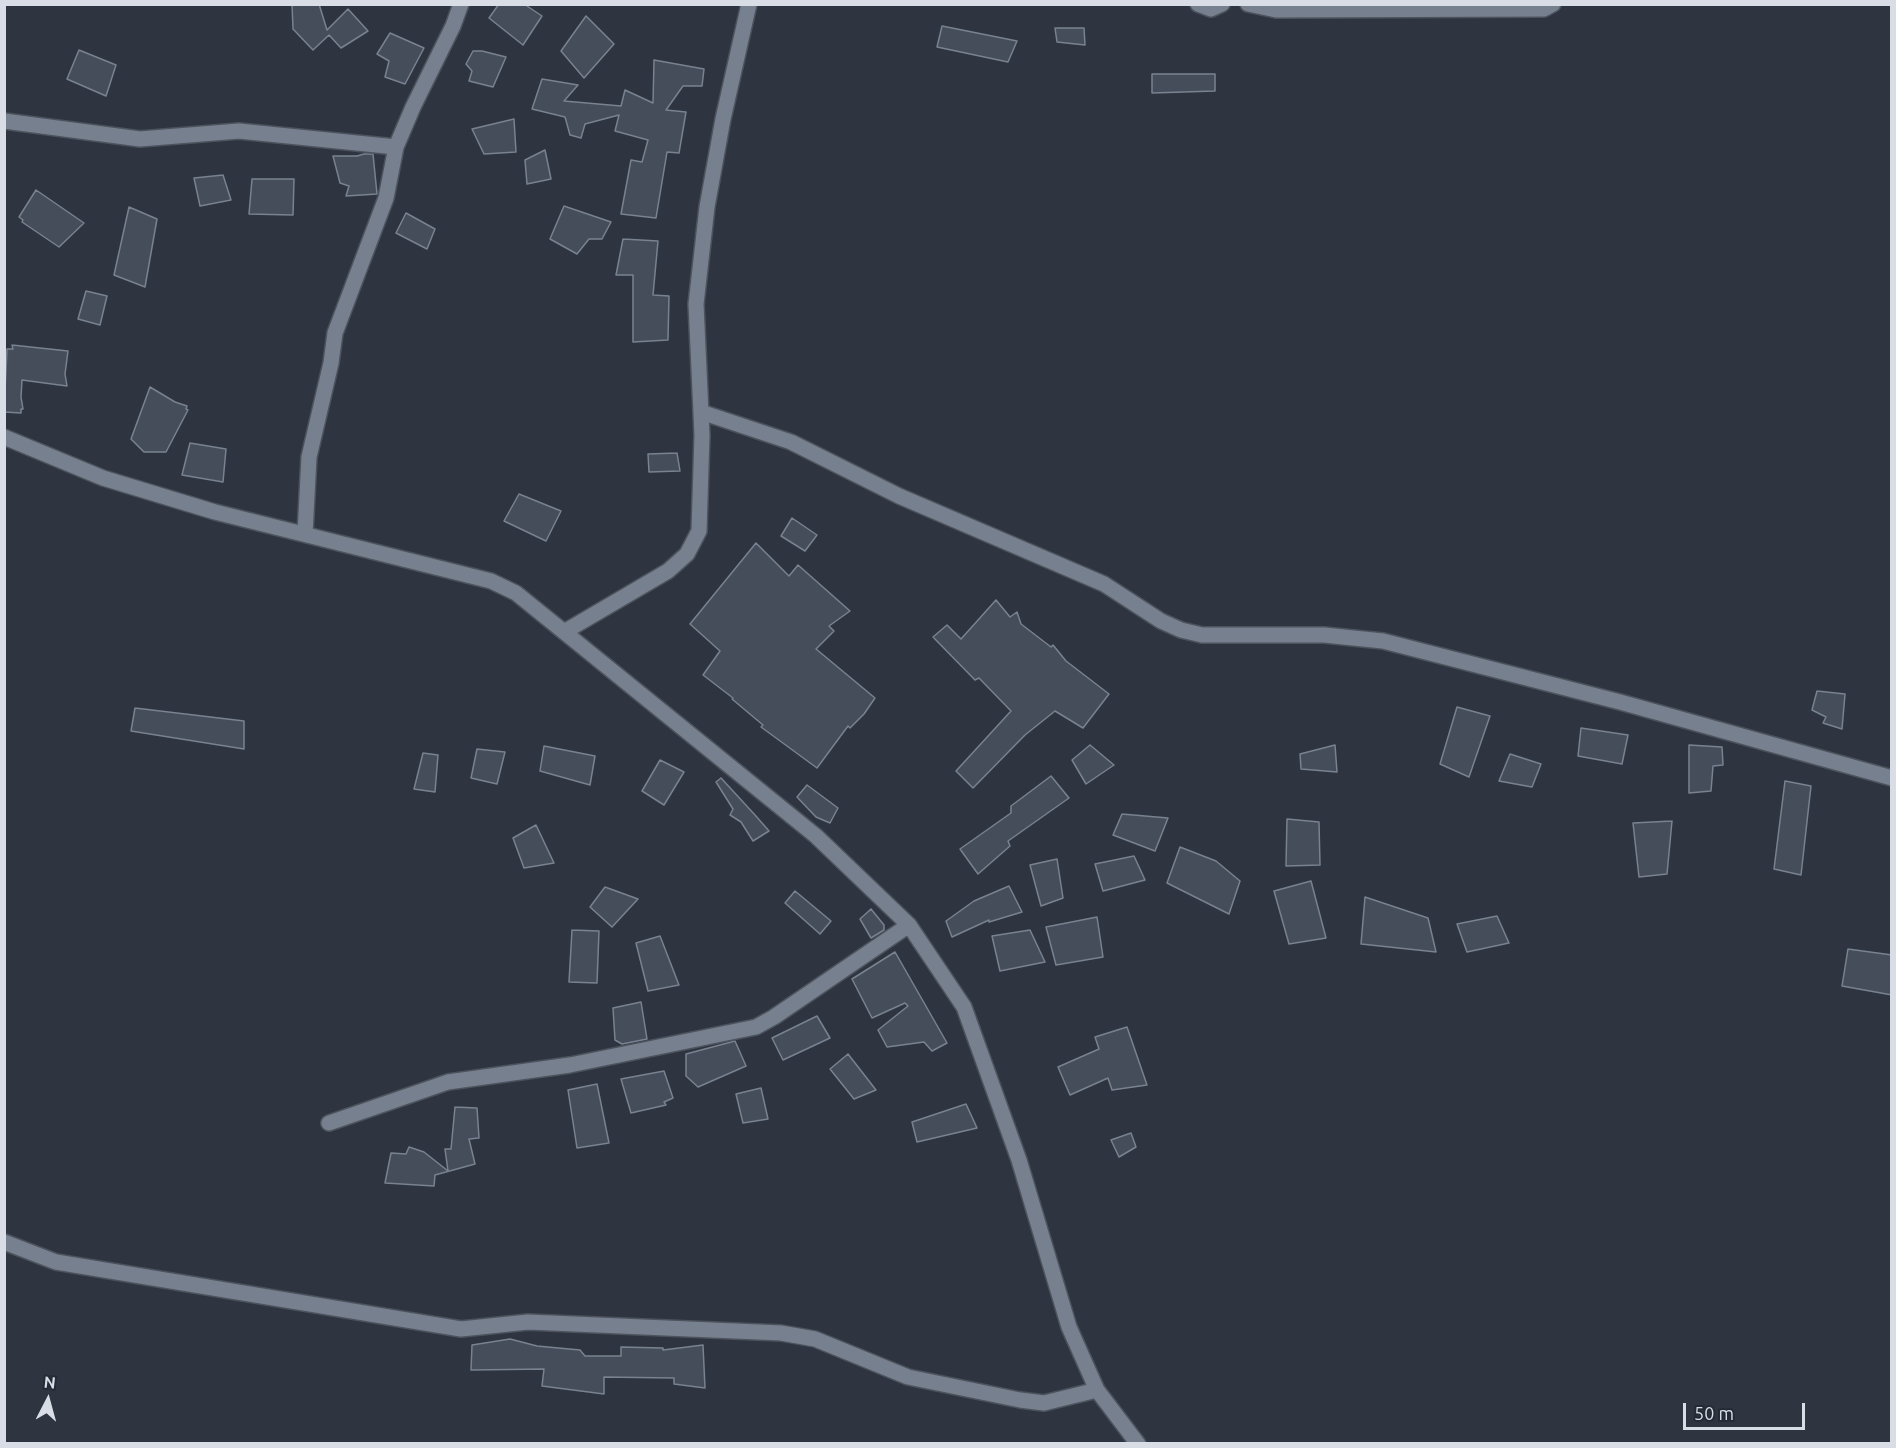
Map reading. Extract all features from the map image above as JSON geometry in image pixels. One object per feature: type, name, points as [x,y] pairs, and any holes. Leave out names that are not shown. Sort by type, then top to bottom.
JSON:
[{"type":"street","points":[[305,534],[309,457],[331,363],[335,333],[386,198],[396,147],[453,26],[461,4]]},
{"type":"street","points":[[564,632],[668,571],[687,554],[699,531],[701,412],[696,304],[707,207],[723,119],[749,4]]},
{"type":"street","points":[[1198,4],[1211,9],[1222,4]]},
{"type":"street","points":[[1248,4],[1276,10],[1311,10],[1544,9],[1553,4]]},
{"type":"street","points":[[4,121],[140,139],[239,131],[396,147]]},
{"type":"street","points":[[701,412],[791,442],[899,496],[1104,584],[1161,621],[1181,630],[1202,635],[1324,635],[1383,641],[1620,702],[1892,778]]},
{"type":"street","points":[[4,437],[103,478],[215,512],[491,581],[516,593],[816,837],[909,925],[964,1007],[1019,1160],[1069,1327],[1097,1390],[1138,1443]]},
{"type":"street","points":[[329,1123],[448,1082],[570,1065],[756,1027],[909,925]]},
{"type":"street","points":[[4,1242],[56,1263],[461,1329],[528,1322],[781,1333],[815,1339],[908,1377],[1020,1400],[1044,1403],[1097,1390]]},
{"type":"building","points":[[292,4],[319,4],[327,30],[348,9],[368,31],[341,48],[329,35],[313,50],[293,29]]},
{"type":"building","points":[[499,4],[524,4],[542,16],[523,45],[489,18]]},
{"type":"building","points":[[586,16],[614,44],[584,78],[561,51]]},
{"type":"building","points":[[942,26],[1017,41],[1008,62],[937,47]]},
{"type":"building","points":[[1055,28],[1084,28],[1085,45],[1057,42]]},
{"type":"building","points":[[390,33],[424,48],[405,84],[385,77],[389,61],[377,54]]},
{"type":"building","points":[[79,50],[116,65],[106,96],[67,79]]},
{"type":"building","points":[[473,51],[506,57],[493,87],[469,81],[472,71],[466,64]]},
{"type":"building","points":[[654,60],[704,69],[702,86],[683,86],[666,110],[686,112],[679,153],[667,152],[656,218],[621,214],[631,160],[642,162],[648,140],[615,131],[619,115],[585,124],[581,138],[570,135],[565,117],[532,109],[542,79],[578,85],[564,101],[621,106],[625,90],[653,103]]},
{"type":"building","points":[[1152,74],[1215,74],[1215,91],[1152,93]]},
{"type":"building","points":[[514,119],[516,152],[484,154],[472,129]]},
{"type":"building","points":[[545,150],[551,179],[527,184],[525,160]]},
{"type":"building","points":[[373,154],[377,194],[346,196],[349,186],[340,183],[333,156]]},
{"type":"building","points":[[223,175],[231,200],[200,206],[194,178]]},
{"type":"building","points":[[252,179],[294,179],[293,215],[249,214]]},
{"type":"building","points":[[36,190],[84,223],[59,247],[22,222],[23,220],[19,217]]},
{"type":"building","points":[[564,206],[611,222],[602,239],[589,239],[577,254],[550,239]]},
{"type":"building","points":[[129,207],[157,219],[145,287],[114,275]]},
{"type":"building","points":[[406,213],[435,229],[427,249],[396,233]]},
{"type":"building","points":[[623,239],[658,241],[653,295],[669,296],[668,340],[633,342],[633,275],[616,275]]},
{"type":"building","points":[[86,291],[107,296],[100,325],[78,319]]},
{"type":"building","points":[[12,345],[68,351],[65,374],[67,386],[22,380],[23,409],[21,413],[4,412],[7,349],[13,349]]},
{"type":"building","points":[[150,387],[175,402],[187,406],[188,410],[166,452],[144,452],[131,439]]},
{"type":"building","points":[[190,443],[226,449],[223,482],[182,475]]},
{"type":"building","points":[[677,453],[680,471],[649,472],[648,454]]},
{"type":"building","points":[[519,494],[561,511],[546,541],[504,521]]},
{"type":"building","points":[[792,518],[817,535],[805,551],[781,536]]},
{"type":"building","points":[[756,543],[789,576],[798,565],[850,611],[829,626],[834,631],[816,649],[875,698],[864,714],[850,728],[848,726],[817,768],[761,727],[763,725],[733,698],[703,675],[720,651],[690,624]]},
{"type":"building","points":[[996,600],[1010,617],[1017,612],[1021,624],[1051,647],[1053,645],[1066,661],[1109,694],[1083,728],[1055,711],[1025,735],[973,788],[956,771],[1011,711],[979,678],[975,680],[933,637],[947,625],[961,639]]},
{"type":"building","points":[[1817,691],[1845,694],[1842,729],[1823,723],[1826,717],[1812,710]]},
{"type":"building","points":[[1457,707],[1490,716],[1469,777],[1440,764]]},
{"type":"building","points":[[135,708],[244,721],[244,749],[131,731]]},
{"type":"building","points":[[1581,728],[1628,735],[1622,764],[1578,756]]},
{"type":"building","points":[[1090,745],[1114,765],[1086,784],[1072,760]]},
{"type":"building","points":[[1335,745],[1337,772],[1301,769],[1300,754]]},
{"type":"building","points":[[1689,745],[1722,747],[1723,765],[1713,766],[1711,791],[1689,793]]},
{"type":"building","points":[[544,746],[595,756],[590,785],[540,771]]},
{"type":"building","points":[[477,749],[505,752],[497,784],[471,778]]},
{"type":"building","points":[[423,753],[438,755],[435,792],[414,789]]},
{"type":"building","points":[[1510,754],[1541,764],[1532,787],[1499,781]]},
{"type":"building","points":[[660,760],[684,772],[664,805],[642,791]]},
{"type":"building","points":[[1051,776],[1069,798],[1008,841],[1010,846],[978,874],[960,849],[1011,813],[1011,806]]},
{"type":"building","points":[[721,778],[769,831],[753,841],[741,822],[730,815],[733,809],[716,782]]},
{"type":"building","points":[[1785,781],[1811,786],[1801,875],[1774,869]]},
{"type":"building","points":[[807,785],[838,808],[830,823],[816,817],[797,797]]},
{"type":"building","points":[[1122,814],[1168,818],[1155,851],[1113,835]]},
{"type":"building","points":[[1287,819],[1319,822],[1320,865],[1286,866]]},
{"type":"building","points":[[1672,821],[1667,874],[1639,877],[1633,823]]},
{"type":"building","points":[[536,825],[554,863],[524,868],[513,838]]},
{"type":"building","points":[[1180,847],[1216,861],[1240,881],[1229,914],[1167,883]]},
{"type":"building","points":[[1134,856],[1145,880],[1103,891],[1095,864]]},
{"type":"building","points":[[1057,859],[1063,898],[1041,906],[1030,865]]},
{"type":"building","points":[[1311,881],[1326,938],[1289,944],[1274,891]]},
{"type":"building","points":[[1009,886],[1022,912],[989,922],[989,920],[952,937],[946,921],[974,901]]},
{"type":"building","points":[[605,887],[638,899],[612,927],[590,907]]},
{"type":"building","points":[[795,891],[831,921],[820,934],[785,903]]},
{"type":"building","points":[[1365,897],[1428,918],[1436,952],[1361,944]]},
{"type":"building","points":[[871,909],[884,925],[884,930],[871,938],[860,919]]},
{"type":"building","points":[[1497,916],[1509,943],[1467,952],[1457,924]]},
{"type":"building","points":[[1097,917],[1103,957],[1056,965],[1046,927]]},
{"type":"building","points":[[572,930],[599,931],[597,983],[569,982]]},
{"type":"building","points":[[1030,930],[1045,962],[1000,971],[992,936]]},
{"type":"building","points":[[660,936],[679,985],[648,991],[636,943]]},
{"type":"building","points":[[1848,949],[1892,955],[1892,995],[1842,986]]},
{"type":"building","points":[[895,952],[947,1043],[932,1051],[924,1042],[887,1047],[878,1030],[908,1006],[905,1003],[872,1018],[852,979]]},
{"type":"building","points":[[641,1002],[647,1039],[622,1044],[615,1040],[613,1008]]},
{"type":"building","points":[[817,1016],[830,1038],[783,1060],[772,1038]]},
{"type":"building","points":[[1127,1027],[1147,1085],[1112,1090],[1108,1078],[1070,1095],[1058,1067],[1099,1049],[1095,1037]]},
{"type":"building","points":[[735,1041],[746,1066],[698,1087],[686,1076],[686,1054]]},
{"type":"building","points":[[848,1054],[876,1090],[854,1099],[830,1069]]},
{"type":"building","points":[[664,1071],[673,1098],[664,1102],[666,1105],[631,1113],[621,1079]]},
{"type":"building","points":[[597,1084],[609,1143],[577,1148],[568,1090]]},
{"type":"building","points":[[761,1088],[768,1119],[743,1123],[736,1094]]},
{"type":"building","points":[[966,1104],[977,1128],[917,1142],[912,1122]]},
{"type":"building","points":[[455,1107],[477,1108],[479,1138],[469,1139],[475,1164],[435,1175],[434,1186],[385,1183],[391,1153],[406,1154],[409,1147],[424,1152],[448,1171],[445,1149],[451,1149]]},
{"type":"building","points":[[1131,1133],[1136,1147],[1119,1157],[1111,1140]]},
{"type":"building","points":[[510,1339],[537,1346],[580,1350],[585,1356],[621,1356],[621,1347],[663,1348],[663,1350],[703,1345],[705,1388],[674,1384],[674,1378],[604,1377],[604,1394],[542,1386],[544,1369],[471,1370],[472,1345]]}]
